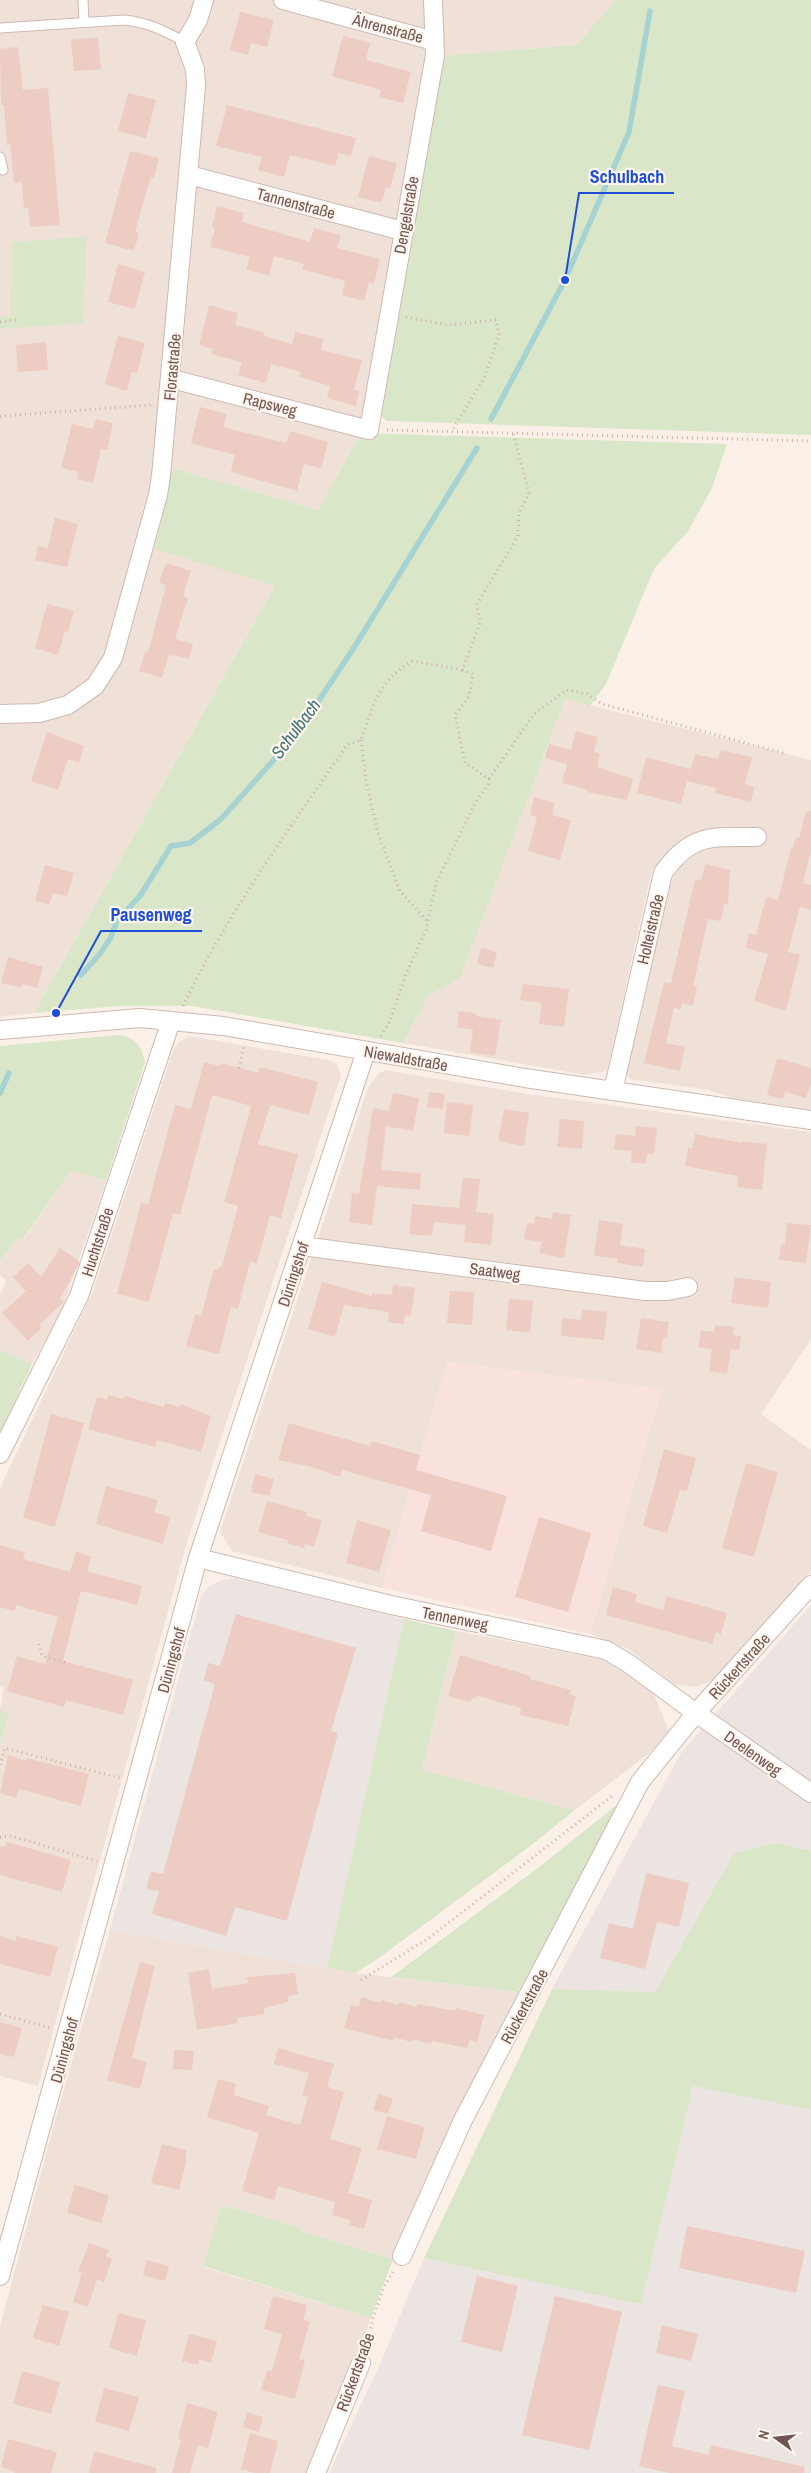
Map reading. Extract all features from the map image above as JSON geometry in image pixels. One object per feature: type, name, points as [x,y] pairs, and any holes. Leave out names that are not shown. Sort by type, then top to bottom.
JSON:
[{"type":"street","points":[[185,42],[198,20],[204,0]]},
{"type":"street","name":"Ährenstraße","points":[[283,0],[434,41]]},
{"type":"street","name":"Dengelstraße","points":[[369,430],[434,55],[433,0]]},
{"type":"street","name":"Florastraße","points":[[0,714],[40,713],[68,705],[95,686],[113,658],[158,495],[172,379],[196,86],[195,69],[185,42]]},
{"type":"street","name":"Tannenstraße","points":[[189,175],[403,231]]},
{"type":"street","name":"Rapsweg","points":[[172,379],[369,430]]},
{"type":"street","name":"Holteistraße","points":[[613,1091],[663,873],[682,849],[700,841],[714,837],[757,837]]},
{"type":"street","name":"Niewaldstraße","points":[[0,1030],[113,1019],[173,1021],[224,1026],[613,1091],[811,1120]]},
{"type":"street","name":"Huchtstraße","points":[[0,1454],[79,1296],[173,1021]]},
{"type":"street","name":"Düningshof","points":[[0,2276],[69,2033],[198,1558],[369,1051]]},
{"type":"street","name":"Saatweg","points":[[302,1246],[645,1290],[666,1291],[688,1286]]},
{"type":"street","name":"Tennenweg","points":[[198,1558],[391,1605],[606,1650],[628,1663],[696,1714]]},
{"type":"street","name":"Rückertstraße","points":[[402,2256],[463,2120],[635,1791],[696,1714],[811,1585]]},
{"type":"street","name":"Deelenweg","points":[[696,1714],[811,1793]]},
{"type":"street","name":"Rückertstraße","points":[[316,2473],[361,2363]]},
{"type":"lane","points":[[83,0],[84,21]]},
{"type":"lane","points":[[0,28],[84,21],[139,21],[159,28],[185,42]]},
{"type":"lane","points":[[0,157],[3,170]]},
{"type":"path","points":[[388,314],[447,325],[496,320],[499,336],[484,378],[452,432]]},
{"type":"path","points":[[0,322],[18,320]]},
{"type":"path","points":[[0,416],[169,404]]},
{"type":"path","points":[[369,430],[513,432],[811,441]]},
{"type":"path","points":[[462,670],[480,623],[477,604],[518,536],[519,513],[529,492],[513,432]]},
{"type":"path","points":[[428,922],[400,891],[379,836],[366,782],[361,740],[378,693],[394,672],[412,661],[462,670],[473,674],[469,696],[455,715],[466,763],[489,779]]},
{"type":"path","points":[[369,1051],[390,1021],[428,922],[436,883],[475,802],[534,714],[566,690],[587,694],[602,704],[787,754]]},
{"type":"path","points":[[173,1021],[203,964],[290,827],[347,745],[361,740]]},
{"type":"path","points":[[39,1644],[42,1656],[67,1664]]},
{"type":"path","points":[[0,1765],[5,1748],[137,1783]]},
{"type":"path","points":[[361,1980],[429,1938],[620,1790],[635,1791]]},
{"type":"path","points":[[0,1837],[11,1836],[115,1866]]},
{"type":"path","points":[[0,2014],[69,2033]]},
{"type":"path","name":"Rückertstraße","points":[[361,2363],[370,2342],[373,2317],[384,2287],[402,2256]]},
{"type":"shaded area","points":[[0,0],[616,0],[576,45],[439,56],[361,433],[318,510],[174,468],[156,549],[275,586],[34,1013],[0,1017]]},
{"type":"shaded area","points":[[565,699],[811,760],[811,1110],[730,1098],[709,1090],[630,1079],[626,1072],[649,966],[674,874],[652,869],[607,1071],[585,1075],[403,1043],[428,996],[460,978]]},
{"type":"shaded area","points":[[188,1036],[329,1060],[337,1064],[341,1075],[187,1542],[38,2086],[0,2076],[0,1744],[9,1713],[0,1710],[4,1688],[0,1686],[0,1488],[93,1291],[173,1051],[178,1043]]},
{"type":"shaded area","points":[[385,1070],[528,1094],[811,1132],[811,1339],[761,1414],[811,1450],[811,1571],[718,1679],[695,1687],[674,1684],[628,1649],[590,1634],[662,1389],[447,1362],[382,1588],[232,1551],[220,1532],[368,1088],[378,1074]]},
{"type":"shaded area","points":[[71,1171],[106,1181],[61,1312],[32,1364],[0,1350],[0,1295],[6,1281],[0,1275],[0,1261],[18,1237],[23,1240]]},
{"type":"shaded area","points":[[447,1362],[662,1389],[590,1634],[382,1588]]},
{"type":"shaded area","points":[[235,1578],[404,1619],[327,1968],[110,1930],[201,1596],[209,1586],[219,1581]]},
{"type":"shaded area","points":[[811,1605],[811,1851],[775,1843],[734,1853],[655,1992],[552,1989],[681,1753]]},
{"type":"shaded area","points":[[456,1631],[604,1660],[653,1692],[669,1731],[653,1750],[575,1810],[422,1770]]},
{"type":"shaded area","points":[[110,1930],[355,1973],[518,1992],[393,2259],[306,2233],[295,2226],[221,2205],[203,2267],[371,2318],[310,2473],[0,2473],[0,2326],[61,2099]]},
{"type":"shaded area","points":[[693,2086],[811,2110],[811,2473],[329,2473],[380,2364],[424,2258],[641,2303]]},
{"type":"green space","points":[[616,0],[811,0],[811,435],[386,421],[377,410],[439,56],[576,45]]},
{"type":"green space","points":[[86,237],[83,323],[0,329],[0,317],[11,316],[12,242]]},
{"type":"green space","points":[[361,433],[727,444],[712,488],[688,531],[654,569],[606,684],[590,706],[565,699],[460,978],[428,996],[403,1043],[193,1006],[120,1006],[34,1013],[275,586],[155,549],[173,468],[318,510]]},
{"type":"green space","points":[[118,1035],[129,1038],[137,1043],[142,1051],[145,1062],[106,1181],[71,1171],[22,1240],[18,1238],[0,1261],[0,1046]]},
{"type":"green space","points":[[0,1350],[32,1364],[0,1433]]},
{"type":"green space","points":[[404,1619],[456,1631],[422,1770],[575,1810],[529,1847],[376,1960],[355,1973],[327,1968]]},
{"type":"green space","points":[[0,1710],[9,1713],[0,1744]]},
{"type":"green space","points":[[624,1799],[518,1992],[391,1977],[542,1865]]},
{"type":"green space","points":[[775,1843],[811,1851],[811,2110],[693,2086],[641,2304],[424,2258],[552,1989],[655,1992],[734,1853]]},
{"type":"green space","points":[[221,2205],[295,2226],[306,2233],[393,2259],[371,2318],[203,2266]]},
{"type":"building","points":[[240,12],[274,20],[267,47],[251,43],[248,55],[230,50]]},
{"type":"building","points":[[343,36],[370,43],[366,60],[411,72],[403,103],[379,97],[381,90],[332,76]]},
{"type":"building","points":[[98,37],[101,69],[74,71],[71,40]]},
{"type":"building","points":[[18,47],[23,90],[48,88],[60,225],[30,227],[28,207],[24,208],[22,182],[14,183],[10,144],[7,144],[4,105],[1,105],[0,49]]},
{"type":"building","points":[[128,93],[156,100],[146,138],[118,131]]},
{"type":"building","points":[[227,105],[356,138],[351,156],[339,153],[335,166],[290,155],[284,177],[258,170],[262,157],[216,146]]},
{"type":"building","points":[[130,151],[159,158],[154,178],[151,177],[135,232],[139,233],[134,251],[105,243]]},
{"type":"building","points":[[369,156],[397,163],[390,188],[386,187],[382,203],[358,197]]},
{"type":"building","points":[[217,206],[244,213],[242,222],[310,242],[314,228],[341,235],[337,248],[380,259],[374,284],[369,282],[364,301],[342,295],[345,281],[302,269],[304,264],[274,256],[269,276],[246,269],[250,257],[210,247],[215,228],[212,227]]},
{"type":"building","points":[[118,264],[145,272],[135,309],[108,302]]},
{"type":"building","points":[[209,305],[238,313],[235,325],[265,333],[264,336],[292,344],[295,332],[324,339],[321,350],[362,360],[354,390],[359,391],[356,406],[327,398],[330,386],[300,377],[301,372],[271,364],[266,383],[238,375],[242,362],[211,354],[213,349],[199,345]]},
{"type":"building","points":[[118,336],[145,343],[137,373],[132,372],[127,391],[105,384]]},
{"type":"building","points":[[46,342],[48,370],[18,372],[16,345]]},
{"type":"building","points":[[200,407],[227,414],[223,427],[286,443],[290,431],[328,442],[321,468],[304,464],[297,491],[231,472],[235,455],[191,443]]},
{"type":"building","points":[[96,419],[113,423],[107,450],[101,449],[93,483],[77,479],[78,472],[61,468],[72,424],[93,429]]},
{"type":"building","points":[[55,518],[78,524],[67,567],[35,560],[38,546],[48,548]]},
{"type":"building","points":[[166,563],[191,571],[183,596],[188,598],[175,639],[193,644],[189,659],[169,654],[162,678],[139,671],[145,652],[148,653],[166,585],[159,583]]},
{"type":"building","points":[[47,604],[74,611],[68,632],[65,631],[58,655],[35,648]]},
{"type":"building","points":[[576,731],[598,737],[594,751],[600,754],[597,767],[633,779],[627,800],[587,792],[588,790],[562,783],[567,764],[545,758],[549,744],[571,750]]},
{"type":"building","points":[[47,732],[84,746],[79,763],[68,759],[58,790],[31,781]]},
{"type":"building","points":[[721,750],[752,757],[745,784],[754,787],[751,802],[715,793],[716,788],[687,781],[695,754],[718,759]]},
{"type":"building","points":[[646,757],[690,769],[681,804],[637,793]]},
{"type":"building","points":[[534,797],[555,803],[552,815],[571,820],[560,860],[528,851],[537,817],[530,815]]},
{"type":"building","points":[[806,811],[811,811],[811,850],[803,883],[811,885],[811,910],[800,907],[788,952],[800,955],[786,1011],[754,1001],[768,954],[746,948],[749,933],[756,935],[766,897],[778,900],[791,848],[793,848],[796,837],[799,838]]},
{"type":"building","points":[[705,864],[730,870],[728,905],[724,904],[721,921],[708,919],[693,986],[697,987],[693,1006],[682,1003],[681,1009],[674,1008],[666,1043],[685,1047],[680,1071],[644,1063],[664,982],[671,983],[695,879],[701,881]]},
{"type":"building","points":[[45,865],[74,873],[67,896],[53,893],[49,905],[35,901]]},
{"type":"building","points":[[481,948],[497,952],[493,968],[477,964]]},
{"type":"building","points":[[8,957],[43,967],[37,988],[22,984],[21,988],[1,983]]},
{"type":"building","points":[[523,984],[569,989],[564,1027],[539,1024],[542,1003],[520,1000]]},
{"type":"building","points":[[459,1011],[476,1013],[473,1030],[457,1027]]},
{"type":"building","points":[[475,1016],[501,1020],[495,1056],[470,1052]]},
{"type":"building","points":[[777,1058],[811,1068],[811,1083],[806,1098],[785,1092],[783,1099],[767,1095]]},
{"type":"building","points":[[204,1062],[219,1066],[220,1063],[258,1073],[260,1067],[318,1082],[309,1115],[270,1105],[258,1144],[298,1154],[281,1218],[270,1215],[257,1263],[250,1261],[238,1309],[231,1307],[219,1354],[186,1346],[195,1314],[201,1316],[214,1269],[218,1270],[219,1266],[222,1267],[238,1206],[224,1202],[251,1106],[212,1095],[180,1215],[173,1213],[149,1302],[117,1294],[141,1203],[148,1204],[175,1105],[191,1109]]},
{"type":"building","points":[[429,1092],[445,1094],[443,1109],[427,1107]]},
{"type":"building","points":[[393,1093],[419,1098],[413,1131],[386,1126],[381,1170],[421,1173],[420,1190],[377,1186],[372,1225],[349,1222],[352,1193],[359,1194],[373,1108],[389,1111]]},
{"type":"building","points":[[447,1102],[473,1105],[469,1136],[444,1133]]},
{"type":"building","points":[[504,1109],[529,1113],[524,1146],[498,1141]]},
{"type":"building","points":[[560,1119],[584,1121],[582,1149],[557,1147]]},
{"type":"building","points":[[636,1126],[657,1128],[654,1154],[647,1154],[646,1164],[631,1162],[632,1151],[614,1149],[616,1134],[635,1136]]},
{"type":"building","points":[[695,1134],[742,1143],[742,1141],[767,1144],[762,1190],[737,1187],[738,1176],[685,1166],[688,1148],[692,1149]]},
{"type":"building","points":[[463,1178],[480,1179],[476,1212],[494,1214],[491,1245],[464,1242],[466,1225],[434,1222],[432,1236],[409,1234],[412,1204],[459,1208]]},
{"type":"building","points":[[553,1212],[571,1215],[564,1258],[539,1253],[542,1242],[524,1239],[527,1223],[534,1224],[535,1216],[552,1219]]},
{"type":"building","points":[[599,1220],[623,1224],[620,1245],[645,1249],[643,1267],[617,1263],[618,1259],[594,1256]]},
{"type":"building","points":[[787,1223],[811,1225],[806,1263],[779,1260],[781,1244],[785,1245]]},
{"type":"building","points":[[60,1248],[79,1261],[79,1264],[60,1298],[64,1302],[40,1324],[42,1328],[28,1341],[2,1313],[26,1291],[13,1277],[28,1263],[41,1277]]},
{"type":"building","points":[[735,1277],[771,1282],[768,1308],[731,1303]]},
{"type":"building","points":[[322,1282],[372,1296],[372,1293],[392,1295],[393,1285],[415,1288],[411,1316],[405,1315],[404,1324],[388,1322],[389,1312],[344,1305],[335,1337],[308,1329]]},
{"type":"building","points":[[450,1291],[474,1292],[472,1325],[447,1323]]},
{"type":"building","points":[[509,1299],[533,1301],[530,1333],[506,1330]]},
{"type":"building","points":[[582,1309],[607,1312],[604,1340],[561,1336],[562,1318],[581,1320]]},
{"type":"building","points":[[641,1318],[669,1322],[667,1338],[663,1338],[661,1353],[636,1349]]},
{"type":"building","points":[[715,1325],[734,1327],[733,1335],[741,1336],[739,1350],[731,1349],[727,1374],[709,1371],[712,1349],[698,1347],[701,1330],[714,1332]]},
{"type":"building","points":[[108,1395],[124,1399],[125,1396],[164,1407],[165,1403],[180,1407],[181,1404],[211,1416],[201,1452],[157,1440],[155,1447],[88,1429],[97,1397],[107,1400]]},
{"type":"building","points":[[51,1414],[84,1423],[55,1527],[23,1518]]},
{"type":"building","points":[[289,1423],[370,1446],[372,1441],[420,1455],[416,1470],[507,1496],[491,1551],[421,1531],[431,1495],[342,1470],[340,1477],[309,1466],[278,1460]]},
{"type":"building","points":[[664,1449],[696,1458],[687,1491],[680,1490],[667,1533],[643,1526]]},
{"type":"building","points":[[746,1463],[778,1472],[754,1557],[722,1548]]},
{"type":"building","points":[[255,1474],[274,1479],[269,1496],[251,1492]]},
{"type":"building","points":[[106,1486],[158,1500],[154,1512],[170,1517],[163,1544],[96,1524]]},
{"type":"building","points":[[267,1501],[307,1512],[306,1516],[322,1520],[314,1547],[305,1544],[304,1548],[287,1543],[288,1540],[258,1532]]},
{"type":"building","points":[[539,1517],[591,1533],[568,1612],[515,1597]]},
{"type":"building","points":[[357,1520],[391,1530],[379,1572],[346,1563]]},
{"type":"building","points":[[0,1545],[25,1552],[23,1559],[70,1572],[76,1551],[91,1557],[87,1571],[142,1586],[137,1605],[81,1591],[63,1661],[133,1680],[123,1715],[66,1700],[64,1707],[7,1691],[17,1656],[45,1664],[58,1617],[16,1605],[15,1611],[0,1607]]},
{"type":"building","points":[[613,1587],[637,1594],[635,1602],[663,1610],[667,1596],[727,1613],[721,1634],[716,1632],[713,1644],[606,1615]]},
{"type":"building","points":[[236,1614],[356,1648],[331,1731],[338,1733],[287,1921],[235,1907],[226,1936],[152,1914],[159,1891],[146,1889],[151,1871],[163,1874],[215,1684],[204,1680],[208,1663],[220,1666]]},
{"type":"building","points":[[460,1655],[531,1676],[530,1679],[571,1690],[569,1694],[576,1696],[568,1726],[520,1715],[521,1708],[478,1696],[468,1702],[448,1696]]},
{"type":"building","points":[[8,1755],[26,1761],[27,1758],[89,1774],[81,1806],[19,1789],[16,1798],[0,1793]]},
{"type":"building","points":[[7,1842],[71,1860],[62,1892],[0,1875],[0,1846],[5,1847]]},
{"type":"building","points":[[646,1873],[689,1883],[679,1927],[657,1922],[645,1969],[600,1958],[609,1923],[633,1929]]},
{"type":"building","points":[[0,1936],[15,1941],[17,1936],[58,1947],[50,1977],[0,1964]]},
{"type":"building","points":[[140,1962],[155,1966],[132,2058],[147,2062],[140,2089],[107,2080]]},
{"type":"building","points":[[209,1969],[212,1989],[248,1983],[247,1977],[295,1973],[298,1994],[288,1996],[288,2002],[264,2008],[264,2014],[237,2018],[238,2023],[197,2030],[188,1973]]},
{"type":"building","points":[[361,1997],[381,2003],[382,2000],[398,2005],[399,2002],[417,2007],[418,2004],[455,2011],[456,2008],[484,2015],[477,2042],[470,2040],[467,2048],[432,2041],[431,2044],[412,2039],[411,2042],[394,2037],[393,2041],[344,2028],[351,2005],[359,2007]]},
{"type":"building","points":[[0,2022],[22,2028],[14,2057],[0,2054]]},
{"type":"building","points":[[278,2048],[334,2064],[327,2087],[344,2092],[330,2139],[362,2148],[348,2193],[372,2200],[364,2229],[349,2225],[350,2220],[332,2215],[335,2202],[278,2186],[274,2200],[242,2191],[259,2133],[207,2117],[218,2079],[236,2084],[234,2095],[269,2106],[266,2115],[300,2125],[308,2097],[302,2095],[309,2073],[274,2064]]},
{"type":"building","points":[[174,2050],[194,2051],[192,2070],[173,2069]]},
{"type":"building","points":[[378,2094],[393,2098],[388,2114],[373,2110]]},
{"type":"building","points":[[387,2116],[425,2127],[416,2159],[377,2149]]},
{"type":"building","points":[[162,2144],[186,2150],[186,2163],[179,2190],[151,2183]]},
{"type":"building","points":[[75,2185],[109,2195],[101,2223],[67,2213]]},
{"type":"building","points":[[687,2226],[805,2251],[796,2293],[679,2268]]},
{"type":"building","points":[[89,2243],[109,2250],[106,2256],[112,2259],[104,2282],[97,2279],[88,2307],[73,2302],[82,2273],[78,2272]]},
{"type":"building","points":[[147,2260],[169,2266],[165,2281],[143,2275]]},
{"type":"building","points":[[477,2276],[518,2286],[502,2352],[461,2342]]},
{"type":"building","points":[[273,2296],[307,2305],[303,2320],[310,2321],[299,2359],[305,2360],[295,2399],[261,2390],[267,2370],[272,2371],[282,2334],[264,2329]]},
{"type":"building","points":[[555,2296],[622,2312],[589,2450],[522,2435]]},
{"type":"building","points":[[43,2305],[69,2312],[59,2346],[33,2338]]},
{"type":"building","points":[[118,2313],[146,2320],[137,2356],[109,2348]]},
{"type":"building","points":[[662,2325],[698,2334],[691,2361],[656,2353]]},
{"type":"building","points":[[189,2334],[217,2341],[211,2363],[199,2359],[198,2365],[182,2361]]},
{"type":"building","points":[[22,2371],[60,2382],[51,2414],[13,2404]]},
{"type":"building","points":[[658,2385],[685,2391],[672,2446],[709,2455],[711,2445],[805,2467],[804,2473],[669,2473],[639,2466]]},
{"type":"building","points":[[104,2388],[139,2397],[129,2431],[95,2422]]},
{"type":"building","points":[[187,2403],[218,2412],[208,2448],[198,2445],[190,2473],[172,2473],[181,2440],[178,2439]]},
{"type":"building","points":[[247,2412],[263,2417],[259,2432],[243,2427]]},
{"type":"building","points":[[250,2433],[278,2441],[270,2473],[255,2473],[241,2469]]},
{"type":"building","points":[[8,2439],[57,2452],[51,2473],[14,2473],[15,2471],[1,2467]]},
{"type":"building","points":[[94,2451],[156,2468],[156,2473],[89,2473]]},
{"type":"waterway","name":"Schulbach","points":[[491,419],[565,280],[629,132],[650,11]]},
{"type":"waterway","name":"Schulbach","points":[[81,975],[99,955],[110,939],[117,921],[140,896],[171,846],[190,843],[221,819],[296,735],[355,646],[477,448]]},
{"type":"waterway","name":"Schulbach","points":[[0,1093],[9,1073]]},
{"type":"place","name":"Schulbach","points":[[565,280]]},
{"type":"place","name":"Pausenweg","points":[[56,1013]]}]
